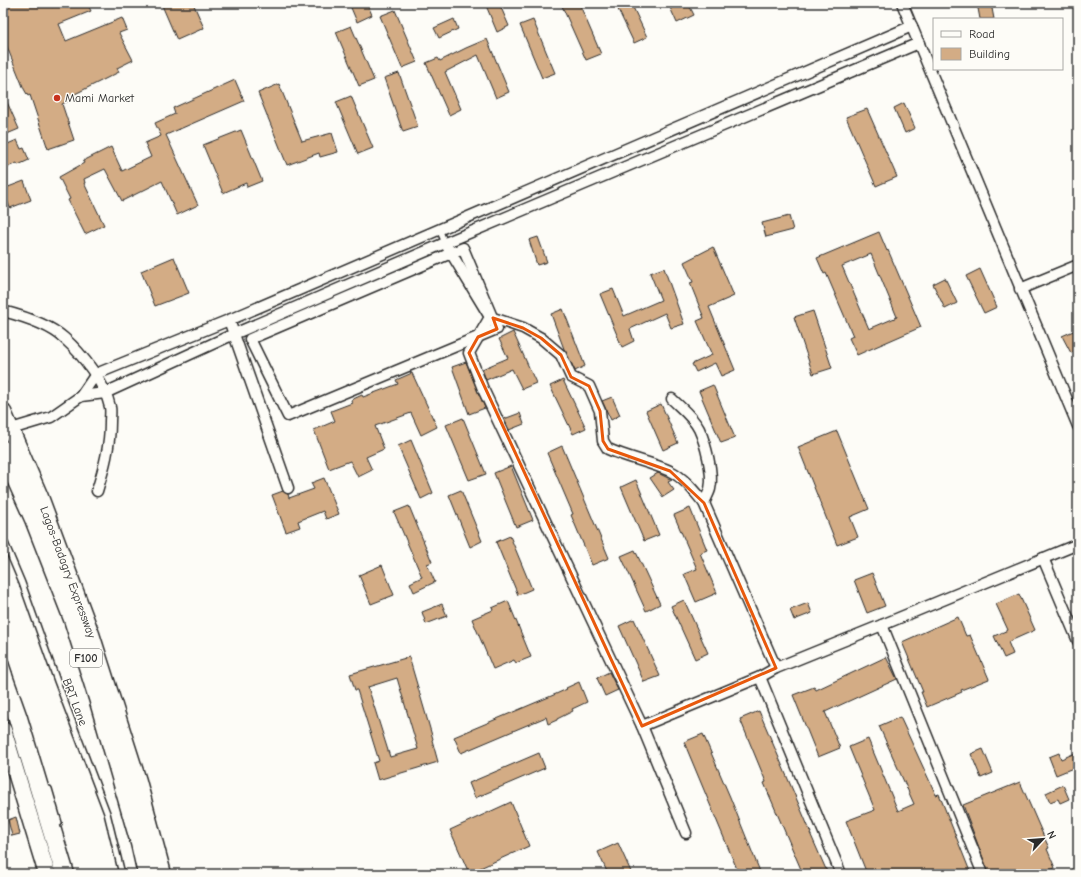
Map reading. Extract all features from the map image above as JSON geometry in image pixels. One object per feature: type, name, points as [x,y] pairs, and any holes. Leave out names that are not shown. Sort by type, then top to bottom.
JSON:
[{"type":"highway","name":"Lagos-Badagry Expressway","points":[[3,450],[34,519],[73,619],[98,698],[140,843],[147,874]]},
{"type":"highway","points":[[7,676],[18,718],[65,874]]},
{"type":"main road","name":"Lagos-Badagry Expressway","points":[[3,412],[40,497],[91,634],[138,781],[163,874]]},
{"type":"main road","points":[[3,730],[47,874]]},
{"type":"street","points":[[902,3],[1020,290],[1078,426]]},
{"type":"street","points":[[11,429],[50,418],[81,396],[96,374],[229,320],[912,26]]},
{"type":"street","points":[[81,396],[105,393],[234,334],[445,243],[919,43]]},
{"type":"street","points":[[445,243],[490,317],[523,328],[541,338],[561,355],[571,377],[590,386],[600,411],[603,441],[608,449],[670,471],[692,489],[704,503],[776,668]]},
{"type":"street","points":[[463,248],[497,329],[288,416],[250,340],[463,248]]},
{"type":"street","points":[[1020,290],[1078,265]]},
{"type":"street","points":[[3,311],[19,315],[48,328],[64,338],[96,374],[110,407],[110,436],[106,459],[97,491]]},
{"type":"street","points":[[490,317],[469,353],[483,390],[642,726],[686,833]]},
{"type":"street","points":[[229,320],[288,488]]},
{"type":"street","points":[[672,399],[691,417],[699,428],[710,464],[710,488],[704,503]]},
{"type":"street","points":[[642,726],[760,677],[776,668],[1078,544]]},
{"type":"street","points":[[1043,558],[1078,640]]},
{"type":"street","points":[[882,625],[983,874]]},
{"type":"street","points":[[760,677],[841,874]]},
{"type":"lane","points":[[439,229],[445,243]]},
{"type":"lane","name":"BRT Lane","points":[[3,538],[22,583],[107,813],[122,874]]},
{"type":"lane","points":[[3,656],[7,676]]},
{"type":"lane","points":[[46,782],[62,832]]},
{"type":"highlighted area","points":[[493,318],[523,328],[541,338],[561,355],[571,377],[589,386],[600,411],[603,441],[608,449],[670,471],[704,503],[776,668],[642,726],[469,353],[478,337],[497,329]]},
{"type":"building","points":[[3,3],[50,3],[52,7],[62,3],[87,3],[91,11],[59,24],[66,41],[122,18],[127,30],[119,33],[133,60],[117,68],[119,72],[73,95],[75,98],[62,104],[74,140],[48,149],[30,95],[28,96],[24,89],[3,37]]},
{"type":"building","points":[[161,3],[193,3],[204,28],[177,40]]},
{"type":"building","points":[[349,3],[367,3],[372,15],[357,22]]},
{"type":"building","points":[[485,3],[499,3],[509,26],[497,32]]},
{"type":"building","points":[[570,3],[579,3],[601,54],[586,60],[562,6]]},
{"type":"building","points":[[615,3],[631,3],[647,37],[634,43]]},
{"type":"building","points":[[668,3],[688,3],[694,15],[677,23]]},
{"type":"building","points":[[977,3],[991,3],[994,18],[980,18]]},
{"type":"building","points":[[395,10],[417,62],[402,68],[380,16]]},
{"type":"building","points":[[454,19],[458,29],[439,38],[434,28]]},
{"type":"building","points":[[533,20],[555,73],[542,78],[520,25]]},
{"type":"building","points":[[351,26],[374,80],[359,86],[336,32]]},
{"type":"building","points":[[487,39],[509,92],[496,98],[478,55],[445,72],[461,109],[449,115],[426,63],[438,58],[440,61]]},
{"type":"building","points":[[399,73],[418,127],[403,132],[384,78]]},
{"type":"building","points":[[235,80],[244,101],[166,135],[198,205],[177,215],[162,181],[122,201],[105,169],[84,179],[84,183],[104,225],[85,234],[68,200],[70,199],[59,177],[84,163],[83,161],[111,147],[122,171],[151,157],[145,143],[161,136],[155,123],[175,114],[173,108]]},
{"type":"building","points":[[279,84],[302,141],[332,133],[338,152],[320,157],[319,153],[287,165],[258,93]]},
{"type":"building","points":[[3,93],[19,129],[7,134],[3,124]]},
{"type":"building","points":[[351,96],[373,148],[358,154],[336,102]]},
{"type":"building","points":[[904,103],[915,128],[905,133],[894,108]]},
{"type":"building","points":[[867,109],[897,177],[876,186],[846,117]]},
{"type":"building","points":[[241,130],[262,181],[247,187],[246,183],[223,193],[203,145]]},
{"type":"building","points":[[17,140],[21,149],[24,148],[29,160],[3,169],[3,146]]},
{"type":"building","points":[[24,181],[31,200],[10,208],[3,189]]},
{"type":"building","points":[[789,216],[793,230],[766,237],[762,223]]},
{"type":"building","points":[[879,232],[921,327],[857,355],[849,338],[853,336],[826,273],[824,274],[817,258]],"holes":[[[871,254],[897,317],[869,329],[842,266]]]},
{"type":"building","points":[[538,237],[547,262],[537,265],[529,240]]},
{"type":"building","points":[[713,247],[734,296],[709,307],[735,370],[721,376],[715,363],[696,372],[692,364],[712,355],[697,321],[704,318],[690,283],[693,282],[684,262]]},
{"type":"building","points":[[174,257],[189,293],[155,306],[141,271]]},
{"type":"building","points":[[664,268],[684,324],[671,328],[665,313],[630,329],[634,341],[622,347],[600,294],[613,289],[624,316],[661,300],[650,273]]},
{"type":"building","points":[[980,269],[997,307],[984,313],[966,276]]},
{"type":"building","points":[[945,278],[957,303],[945,309],[933,284]]},
{"type":"building","points":[[563,309],[585,366],[575,371],[564,349],[551,314]]},
{"type":"building","points":[[813,311],[832,368],[813,374],[794,317]]},
{"type":"building","points":[[1078,329],[1078,350],[1071,353],[1062,336]]},
{"type":"building","points":[[513,332],[536,383],[522,389],[512,369],[486,380],[482,369],[508,358],[499,339]]},
{"type":"building","points":[[466,362],[485,408],[469,414],[452,367]]},
{"type":"building","points":[[412,373],[437,427],[421,435],[411,413],[375,426],[384,449],[366,457],[372,470],[358,477],[350,461],[329,469],[314,430],[335,421],[331,411],[352,403],[351,400],[362,395],[363,397],[398,384],[396,380]]},
{"type":"building","points":[[563,380],[586,428],[573,434],[550,386]]},
{"type":"building","points":[[713,385],[735,438],[721,443],[699,391]]},
{"type":"building","points":[[612,397],[620,415],[611,420],[602,401]]},
{"type":"building","points":[[661,404],[678,443],[663,450],[646,411]]},
{"type":"building","points":[[520,413],[524,424],[509,430],[504,419]]},
{"type":"building","points":[[463,418],[486,474],[469,480],[446,425]]},
{"type":"building","points":[[837,431],[869,509],[850,517],[858,537],[837,545],[798,447]]},
{"type":"building","points":[[411,440],[433,493],[421,499],[398,446]]},
{"type":"building","points":[[562,446],[609,558],[592,565],[571,515],[573,514],[547,453]]},
{"type":"building","points":[[511,466],[533,520],[516,527],[494,473]]},
{"type":"building","points":[[658,473],[672,480],[668,482],[674,490],[663,497],[650,478]]},
{"type":"building","points":[[324,478],[339,514],[326,519],[323,511],[298,521],[300,527],[286,532],[272,495],[283,491],[288,494],[289,498],[314,489],[311,483]]},
{"type":"building","points":[[636,480],[659,535],[644,541],[621,487]]},
{"type":"building","points":[[461,490],[482,541],[470,547],[449,495]]},
{"type":"building","points":[[409,506],[432,562],[427,564],[435,582],[414,592],[410,583],[422,577],[394,512]]},
{"type":"building","points":[[690,508],[707,550],[700,553],[717,593],[696,602],[684,574],[697,569],[674,515]]},
{"type":"building","points":[[510,536],[532,589],[518,595],[496,542]]},
{"type":"building","points":[[635,550],[660,604],[646,611],[621,556]]},
{"type":"building","points":[[382,565],[394,595],[371,604],[359,575]]},
{"type":"building","points":[[872,573],[885,606],[867,613],[854,580]]},
{"type":"building","points":[[1019,594],[1035,630],[1008,642],[1013,654],[1004,658],[994,636],[1008,630],[996,604]]},
{"type":"building","points":[[684,600],[708,653],[695,659],[671,606]]},
{"type":"building","points":[[508,601],[531,657],[516,663],[514,660],[493,669],[472,619],[493,610],[492,608]]},
{"type":"building","points":[[808,603],[812,613],[794,620],[790,610]]},
{"type":"building","points":[[442,604],[447,616],[426,624],[422,612]]},
{"type":"building","points":[[958,617],[966,636],[970,635],[989,679],[961,690],[962,692],[927,707],[921,692],[923,692],[902,642]]},
{"type":"building","points":[[634,619],[660,676],[644,682],[619,626]]},
{"type":"building","points":[[409,657],[433,739],[438,762],[378,780],[373,763],[379,761],[357,690],[355,690],[350,674]],"holes":[[[397,678],[418,749],[390,757],[368,687]]]},
{"type":"building","points":[[886,657],[897,679],[825,712],[840,748],[818,757],[793,695],[814,687],[816,690]]},
{"type":"building","points":[[609,672],[618,690],[605,696],[597,678]]},
{"type":"building","points":[[579,682],[587,702],[572,709],[573,711],[548,724],[546,717],[461,753],[454,737],[556,694]]},
{"type":"building","points":[[759,711],[828,874],[803,874],[764,783],[766,782],[740,719]]},
{"type":"building","points":[[900,717],[936,795],[939,794],[971,874],[867,874],[846,821],[875,810],[849,747],[868,739],[898,811],[914,804],[879,726]]},
{"type":"building","points":[[703,734],[761,874],[739,874],[684,742]]},
{"type":"building","points":[[983,749],[993,773],[981,778],[971,754]]},
{"type":"building","points":[[1078,752],[1078,766],[1056,775],[1049,757],[1059,753],[1061,759]]},
{"type":"building","points":[[539,753],[545,768],[475,798],[469,783]]},
{"type":"building","points":[[1020,782],[1049,848],[1047,849],[1055,868],[1039,874],[989,874],[963,805]]},
{"type":"building","points":[[1063,785],[1069,799],[1060,803],[1058,799],[1050,802],[1046,793]]},
{"type":"building","points":[[511,802],[529,846],[469,873],[450,830]]},
{"type":"building","points":[[16,817],[20,834],[12,836],[8,820]]},
{"type":"building","points":[[618,843],[632,874],[608,874],[598,852]]},
{"type":"place","name":"Mami Market","points":[[57,98]]}]
